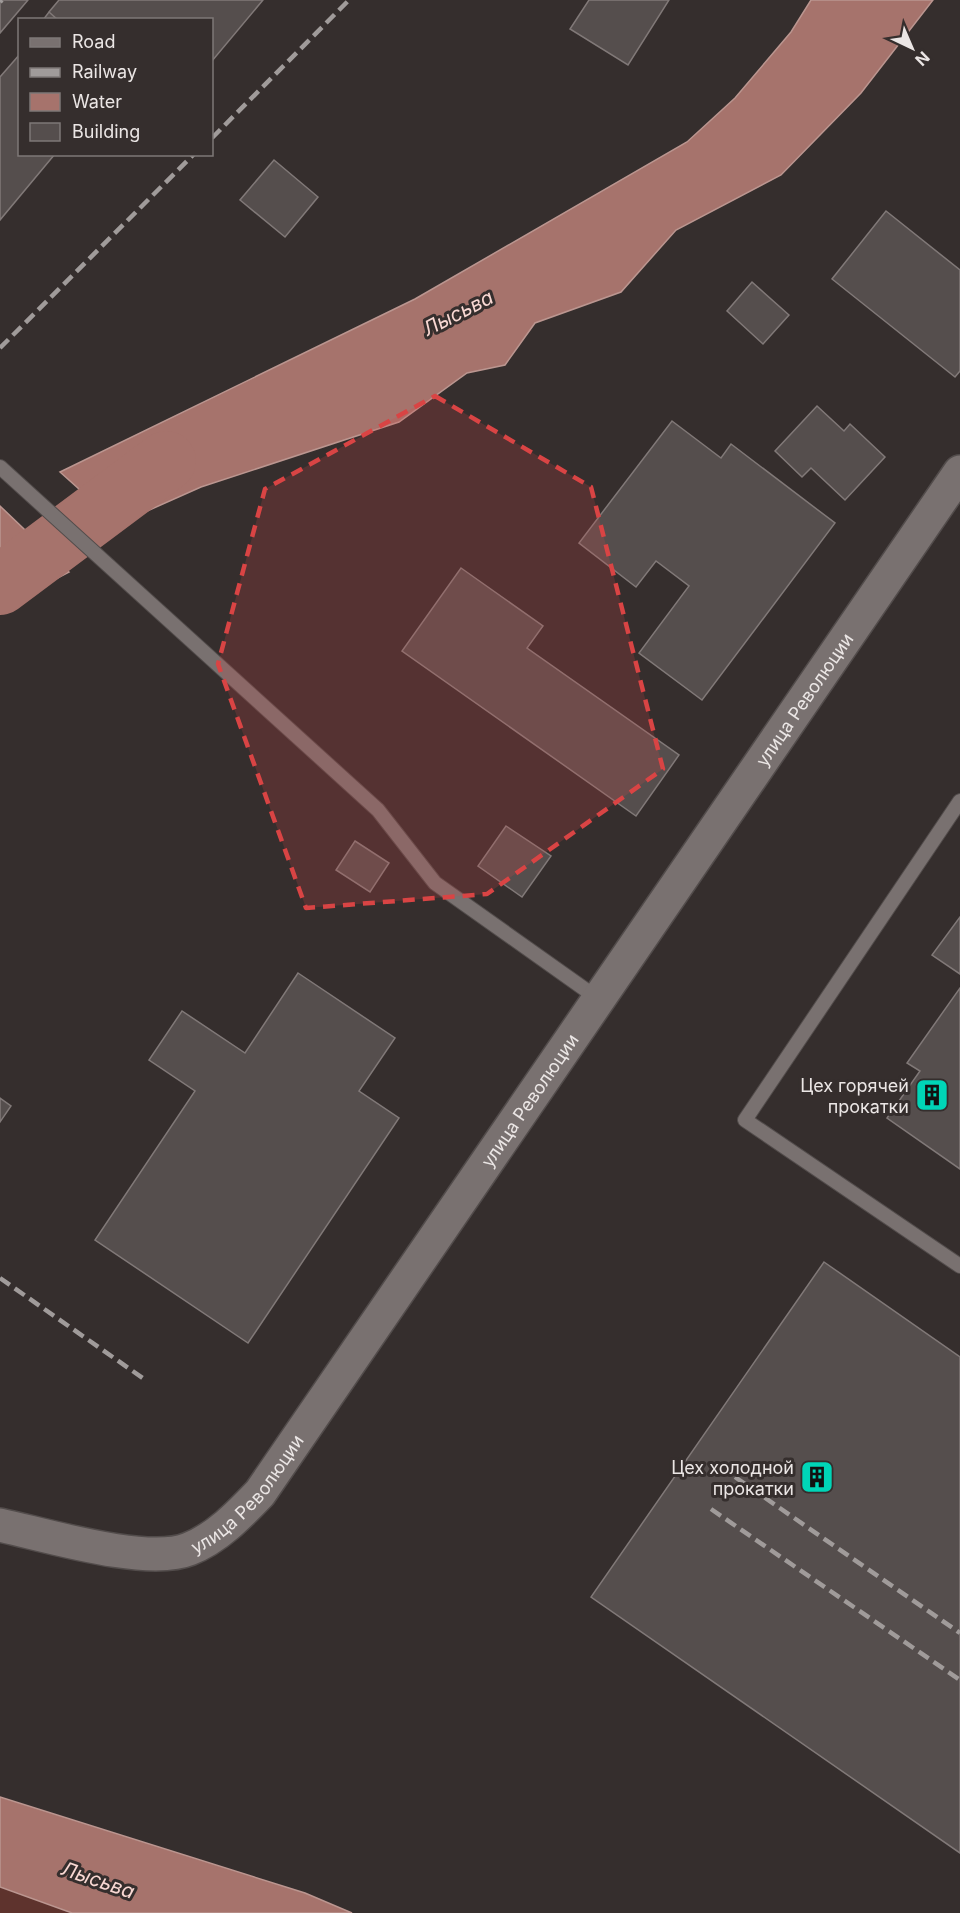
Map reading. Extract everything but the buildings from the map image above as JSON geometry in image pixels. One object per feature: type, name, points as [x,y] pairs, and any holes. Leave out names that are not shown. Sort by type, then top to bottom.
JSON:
[{"type":"street","name":"улица Революции","points":[[0,1525],[159,1556],[188,1550],[211,1538],[238,1516],[278,1469],[960,472]]},
{"type":"lane","points":[[1,468],[159,614],[378,810],[435,883],[600,1000]]},
{"type":"lane","points":[[960,801],[745,1120],[960,1266]]},
{"type":"highlighted area","points":[[435,396],[591,487],[663,769],[487,894],[306,908],[218,664],[265,489]]},
{"type":"shaded area","points":[[0,1887],[72,1913],[0,1913]]},
{"type":"water","points":[[811,0],[933,0],[861,93],[781,175],[676,230],[621,292],[535,323],[505,365],[467,373],[399,422],[201,487],[118,524],[60,472],[415,299],[687,142],[735,98],[791,32]]},
{"type":"water","points":[[0,506],[69,572],[21,597],[0,613]]},
{"type":"water","points":[[0,1797],[305,1893],[352,1913],[72,1913],[0,1887]]},
{"type":"waterway","name":"Лысьва","points":[[0,585],[166,461]]},
{"type":"railway","points":[[213,137],[349,0]]},
{"type":"railway","points":[[0,348],[192,156]]},
{"type":"railway","points":[[0,1278],[144,1379]]},
{"type":"railway","points":[[735,1477],[960,1633]]},
{"type":"railway","points":[[711,1509],[960,1680]]},
{"type":"place","name":"Цех горячей прокатки","points":[[932,1095]]},
{"type":"place","name":"Цех холодной прокатки","points":[[817,1477]]}]
